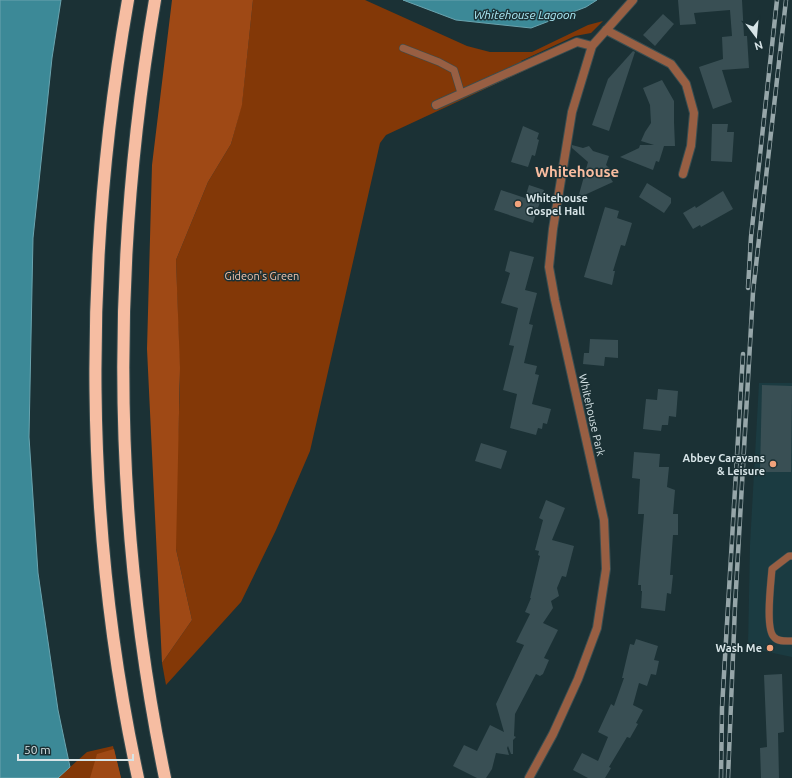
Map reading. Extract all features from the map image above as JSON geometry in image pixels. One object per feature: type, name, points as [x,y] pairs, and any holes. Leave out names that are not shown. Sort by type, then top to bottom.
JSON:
[{"type":"highway","points":[[128,0],[114,92],[102,199],[96,311],[96,412],[100,501],[114,636],[138,778]]},
{"type":"highway","points":[[155,0],[145,63],[129,200],[124,299],[123,417],[131,541],[139,617],[165,778]]},
{"type":"street","points":[[436,105],[461,92],[577,42],[592,46],[633,0]]},
{"type":"street","points":[[606,30],[671,64],[686,84],[694,113],[691,146],[683,174]]},
{"type":"street","name":"Whitehouse Park","points":[[529,778],[553,734],[578,679],[594,636],[606,569],[604,520],[554,300],[549,267],[552,229],[572,112],[592,46]]},
{"type":"lane","points":[[403,48],[439,62],[454,70],[461,92]]},
{"type":"lane","points":[[792,556],[789,556],[772,569],[769,627],[771,634],[780,641],[792,641]]},
{"type":"shaded area","points":[[172,0],[253,0],[242,105],[231,144],[208,182],[176,260],[180,368],[176,549],[192,620],[162,663],[147,349],[152,165]]},
{"type":"shaded area","points":[[759,383],[792,383],[792,657],[748,648],[750,545]]},
{"type":"shaded area","points":[[114,749],[121,778],[90,778],[97,754]]},
{"type":"green space","name":"Gideon's Green","points":[[253,0],[365,0],[467,46],[490,52],[532,52],[588,25],[603,21],[591,33],[575,36],[521,61],[528,69],[386,135],[380,143],[310,451],[276,530],[241,602],[166,685],[162,663],[192,620],[176,549],[176,487],[180,386],[176,260],[208,182],[231,144],[242,103]]},
{"type":"green space","points":[[113,746],[121,778],[58,778],[87,752]]},
{"type":"water","points":[[0,0],[61,0],[52,58],[33,238],[29,437],[38,573],[58,710],[70,767],[58,778],[0,778]]},
{"type":"water","name":"Whitehouse Lagoon","points":[[403,0],[597,0],[586,7],[531,28],[456,20]]},
{"type":"building","points":[[678,0],[742,0],[744,36],[747,36],[749,68],[722,70],[732,102],[713,109],[699,67],[723,59],[722,37],[732,36],[730,10],[694,13],[696,24],[680,25]]},
{"type":"building","points":[[663,14],[674,24],[655,46],[643,35]]},
{"type":"building","points":[[633,51],[635,52],[609,131],[592,125],[608,79]]},
{"type":"building","points":[[662,80],[674,101],[675,146],[664,146],[659,162],[656,161],[653,170],[620,157],[639,148],[640,145],[654,145],[641,141],[651,123],[650,105],[643,88]]},
{"type":"building","points":[[712,124],[728,124],[727,132],[734,132],[732,162],[711,161]]},
{"type":"building","points":[[523,126],[539,133],[535,156],[532,155],[528,167],[511,162]]},
{"type":"building","points":[[572,145],[583,148],[589,146],[593,151],[609,156],[606,165],[613,172],[609,176],[613,182],[578,198],[588,162],[572,148]]},
{"type":"building","points":[[647,183],[671,198],[671,203],[664,213],[639,197]]},
{"type":"building","name":"Whitehouse Gospel Hall","points":[[529,185],[544,190],[533,223],[494,210],[501,190],[525,198]]},
{"type":"building","points":[[723,191],[733,209],[701,227],[700,225],[693,229],[683,213],[695,206],[696,208]]},
{"type":"building","points":[[605,207],[619,211],[617,218],[632,223],[625,246],[621,245],[613,271],[615,271],[612,285],[584,277]]},
{"type":"building","points":[[510,251],[534,257],[525,290],[537,293],[529,324],[533,325],[524,363],[537,366],[535,374],[539,375],[532,404],[551,409],[547,424],[543,423],[542,429],[538,428],[536,435],[510,428],[517,394],[503,390],[514,346],[509,345],[518,308],[501,303],[510,273],[505,271]]},
{"type":"building","points":[[590,339],[618,340],[618,358],[605,357],[604,366],[583,364],[584,353],[589,353]]},
{"type":"building","points":[[762,385],[792,386],[791,472],[760,472]]},
{"type":"building","points":[[658,389],[678,391],[676,417],[669,416],[668,425],[662,425],[661,431],[643,429],[646,399],[657,400]]},
{"type":"building","points":[[481,443],[507,451],[501,469],[475,461]]},
{"type":"building","points":[[634,452],[660,454],[659,467],[669,467],[667,487],[675,490],[673,514],[678,514],[678,535],[673,535],[670,575],[673,575],[671,594],[667,593],[665,611],[641,608],[642,591],[641,585],[638,585],[644,514],[638,514],[640,479],[632,478]]},
{"type":"building","points":[[546,500],[565,508],[552,540],[574,546],[566,577],[562,576],[557,588],[559,596],[551,601],[553,608],[543,623],[558,630],[544,658],[549,660],[543,674],[540,676],[536,674],[515,714],[514,736],[516,737],[513,740],[513,754],[511,754],[508,746],[507,748],[509,755],[496,753],[492,769],[486,778],[477,778],[453,766],[464,745],[477,751],[490,725],[504,732],[496,704],[524,645],[516,642],[530,614],[525,612],[531,598],[540,556],[538,555],[539,551],[535,550],[543,520],[539,518]]},
{"type":"building","points":[[636,639],[658,646],[654,660],[659,661],[656,675],[651,674],[647,686],[639,683],[633,705],[643,710],[636,723],[638,724],[630,738],[627,737],[609,767],[611,768],[605,778],[588,778],[573,770],[582,753],[598,761],[608,737],[598,732],[611,704],[614,706],[624,678],[622,678],[630,644],[634,645]]},
{"type":"building","points":[[782,674],[784,732],[778,733],[779,778],[761,778],[760,748],[767,747],[764,675]]},
{"type":"railway","points":[[748,288],[751,237],[777,0]]},
{"type":"railway","points":[[728,778],[735,606],[753,292],[786,0]]},
{"type":"railway","points":[[721,778],[722,708],[743,354]]},
{"type":"place","name":"Whitehouse Gospel Hall","points":[[518,204]]},
{"type":"place","name":"Abbey Caravans & Leisure","points":[[773,464]]},
{"type":"place","name":"Wash Me","points":[[770,648]]},
{"type":"district","name":"Whitehouse","points":[[577,171]]}]
